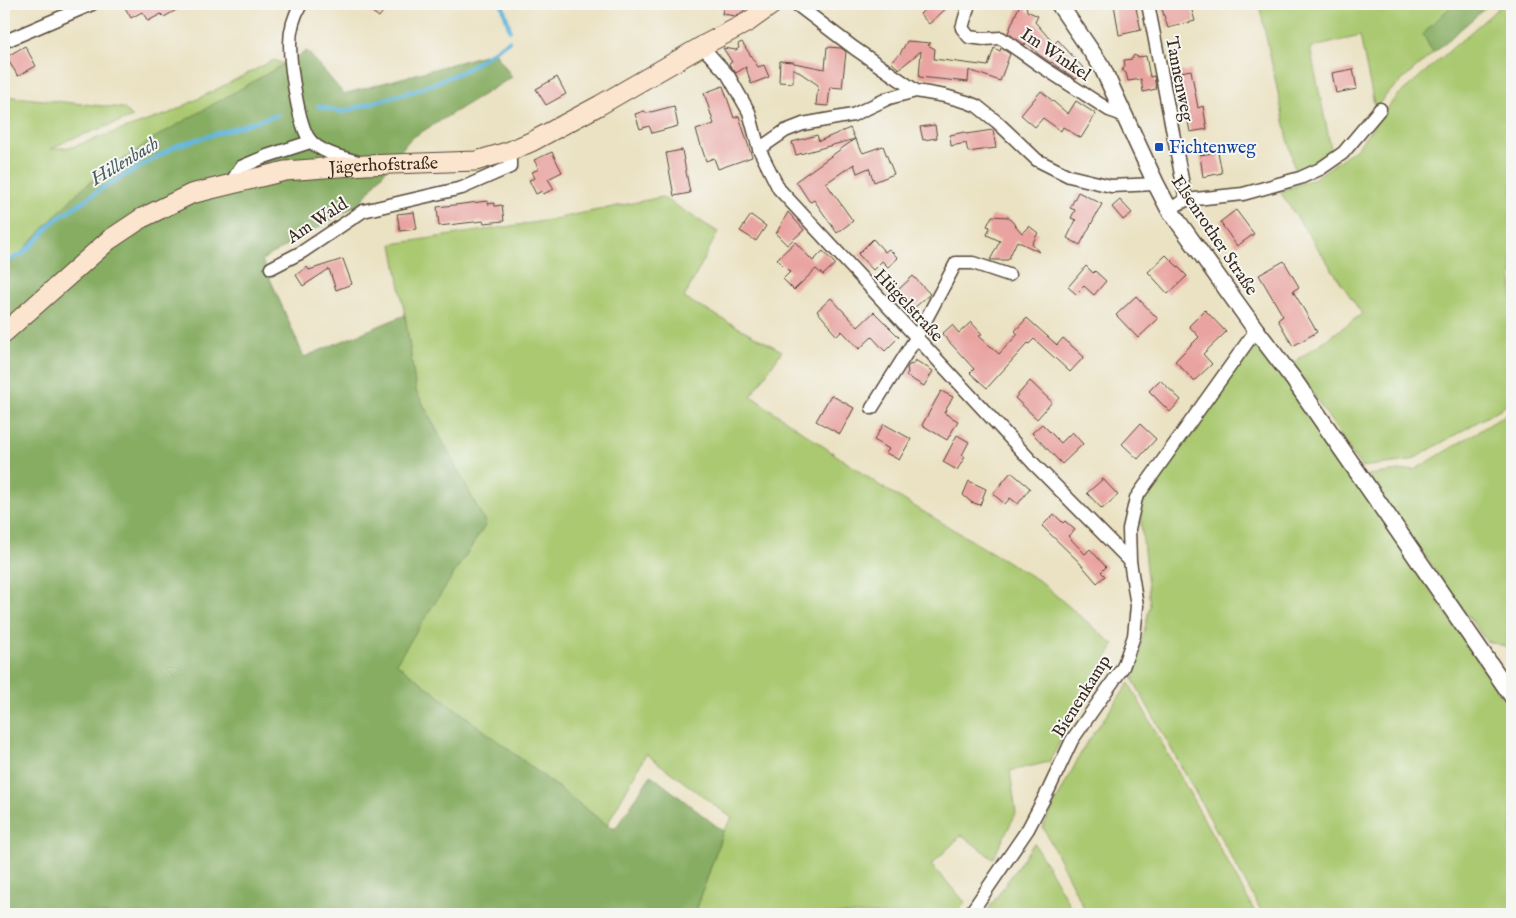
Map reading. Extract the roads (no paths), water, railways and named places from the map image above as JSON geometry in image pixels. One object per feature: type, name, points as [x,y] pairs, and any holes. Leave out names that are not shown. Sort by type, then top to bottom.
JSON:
[{"type":"main road","name":"Jägerhofstraße","points":[[4,333],[108,240],[136,222],[191,194],[285,171],[365,165],[476,161],[510,151],[533,141],[600,105],[748,22],[773,4]]},
{"type":"street","points":[[8,40],[92,4]]},
{"type":"street","points":[[301,4],[295,15],[290,42],[292,73],[301,120],[306,134],[310,142],[321,149],[365,165]]},
{"type":"street","points":[[796,4],[854,48],[916,91]]},
{"type":"street","name":"Im Winkel","points":[[969,4],[962,28],[969,37],[984,39],[1001,38],[1040,66],[1109,110],[1126,116]]},
{"type":"street","name":"Elsenrother Straße","points":[[1059,4],[1102,67],[1169,208],[1308,401],[1512,696]]},
{"type":"street","name":"Tannenweg","points":[[1148,4],[1186,200]]},
{"type":"street","name":"Hügelstraße","points":[[704,45],[708,53],[728,75],[749,112],[760,149],[779,189],[1034,464],[1130,561]]},
{"type":"street","points":[[760,149],[785,131],[803,124],[853,114],[889,98],[916,91],[945,96],[977,106],[1037,160],[1069,176],[1111,186],[1156,184]]},
{"type":"street","points":[[1169,208],[1186,200],[1243,194],[1300,178],[1320,169],[1343,154],[1380,109]]},
{"type":"street","points":[[230,184],[241,167],[310,142]]},
{"type":"street","name":"Am Wald","points":[[271,268],[302,252],[364,211],[462,188],[510,167],[510,151]]},
{"type":"street","points":[[872,408],[916,338],[956,263],[973,263],[1009,275]]},
{"type":"street","name":"Bienenkamp","points":[[970,914],[1028,829],[1072,740],[1123,667],[1134,636],[1137,606],[1130,561],[1129,529],[1136,498],[1256,330]]},
{"type":"waterway","name":"Hillenbach","points":[[502,4],[510,30]]},
{"type":"waterway","name":"Hillenbach","points":[[318,106],[342,112],[420,89],[466,70],[509,41]]},
{"type":"waterway","name":"Hillenbach","points":[[4,264],[22,254],[53,222],[101,189],[176,146],[277,115]]},
{"type":"place","name":"Fichtenweg","points":[[1159,147]]}]
